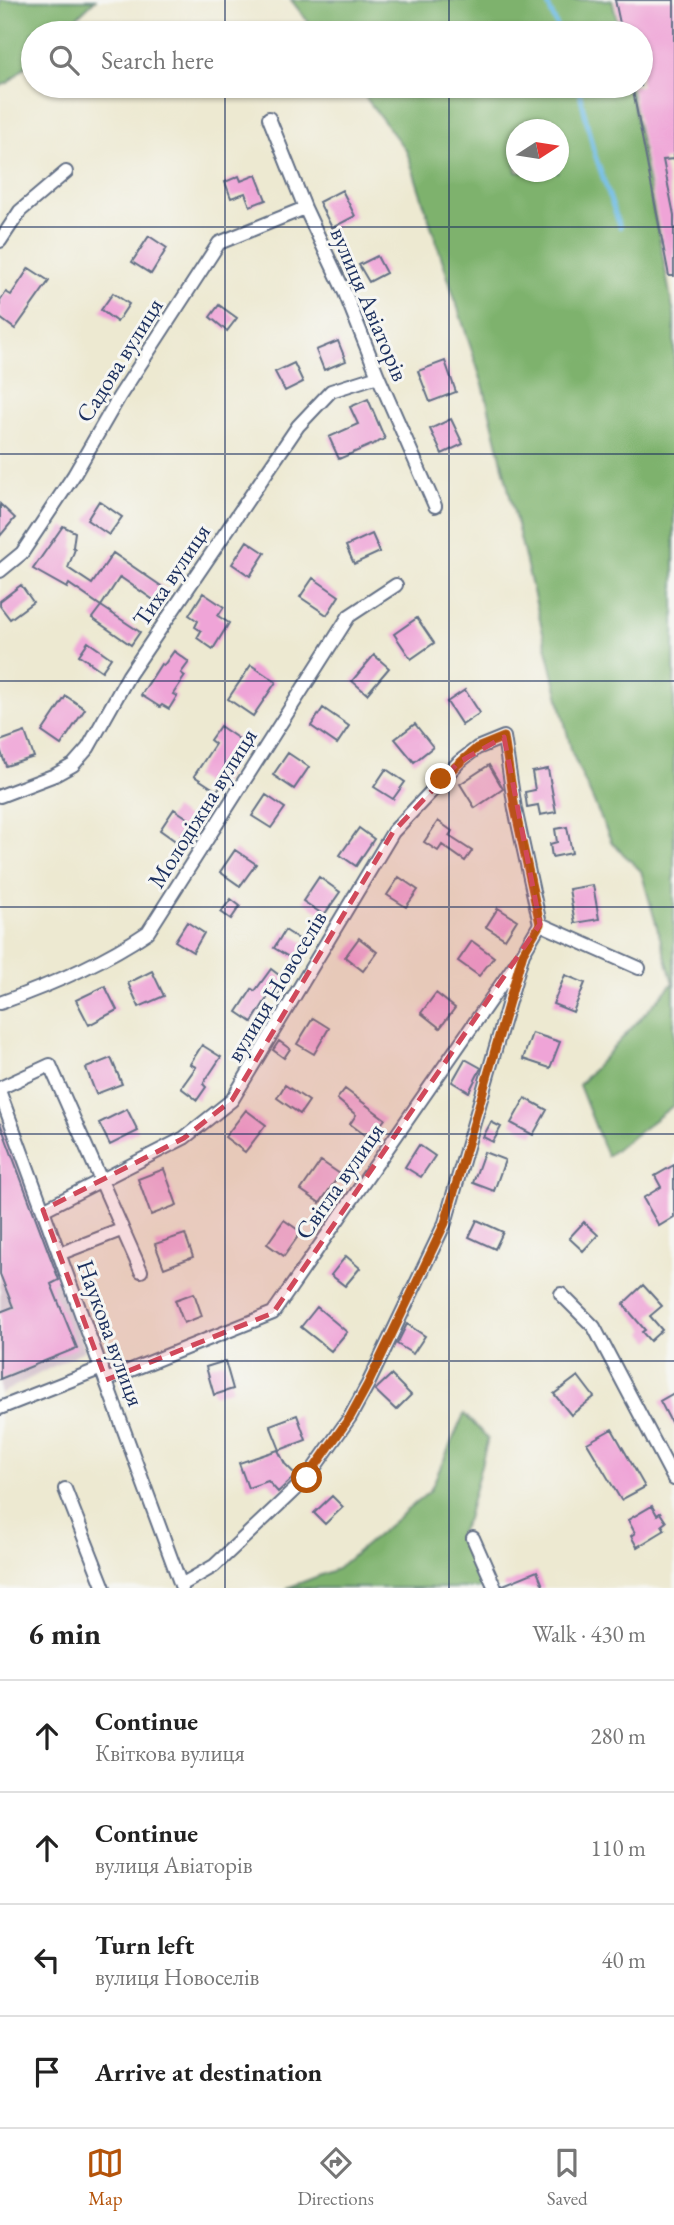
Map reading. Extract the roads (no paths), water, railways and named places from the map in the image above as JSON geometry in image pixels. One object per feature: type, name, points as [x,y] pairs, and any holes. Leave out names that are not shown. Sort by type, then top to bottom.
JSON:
[{"type":"street","name":"вулиця Авіаторів","points":[[269,118],[305,208],[345,293],[435,506]]},
{"type":"street","points":[[0,241],[20,211],[66,172]]},
{"type":"street","name":"Садова вулиця","points":[[0,571],[22,553],[219,243],[305,208]]},
{"type":"street","name":"Тиха вулиця","points":[[0,796],[74,765],[88,748],[136,664],[298,426],[331,391],[378,376]]},
{"type":"street","name":"Молодіжна вулиця","points":[[0,1003],[31,992],[114,953],[148,932],[349,616],[397,584]]},
{"type":"street","name":"вулиця Новоселів","points":[[43,1210],[184,1138],[232,1100],[393,832],[460,762],[477,748],[504,737],[515,809],[540,924]]},
{"type":"street","points":[[540,924],[639,968]]},
{"type":"street","name":"Світла вулиця","points":[[0,1408],[104,1374],[273,1312],[523,953],[540,924]]},
{"type":"street","points":[[181,1587],[214,1566],[307,1478],[350,1417],[368,1384],[445,1223],[523,953]]},
{"type":"street","points":[[0,1088],[50,1065],[141,1270]]},
{"type":"street","name":"Наукова вулиця","points":[[0,1093],[181,1587]]},
{"type":"street","points":[[59,1254],[121,1230]]},
{"type":"street","points":[[561,1294],[593,1327],[674,1479]]},
{"type":"street","points":[[65,1489],[104,1588]]},
{"type":"street","points":[[473,1538],[495,1588]]},
{"type":"waterway","points":[[546,0],[555,21]]},
{"type":"waterway","points":[[581,98],[594,152],[620,227]]}]
